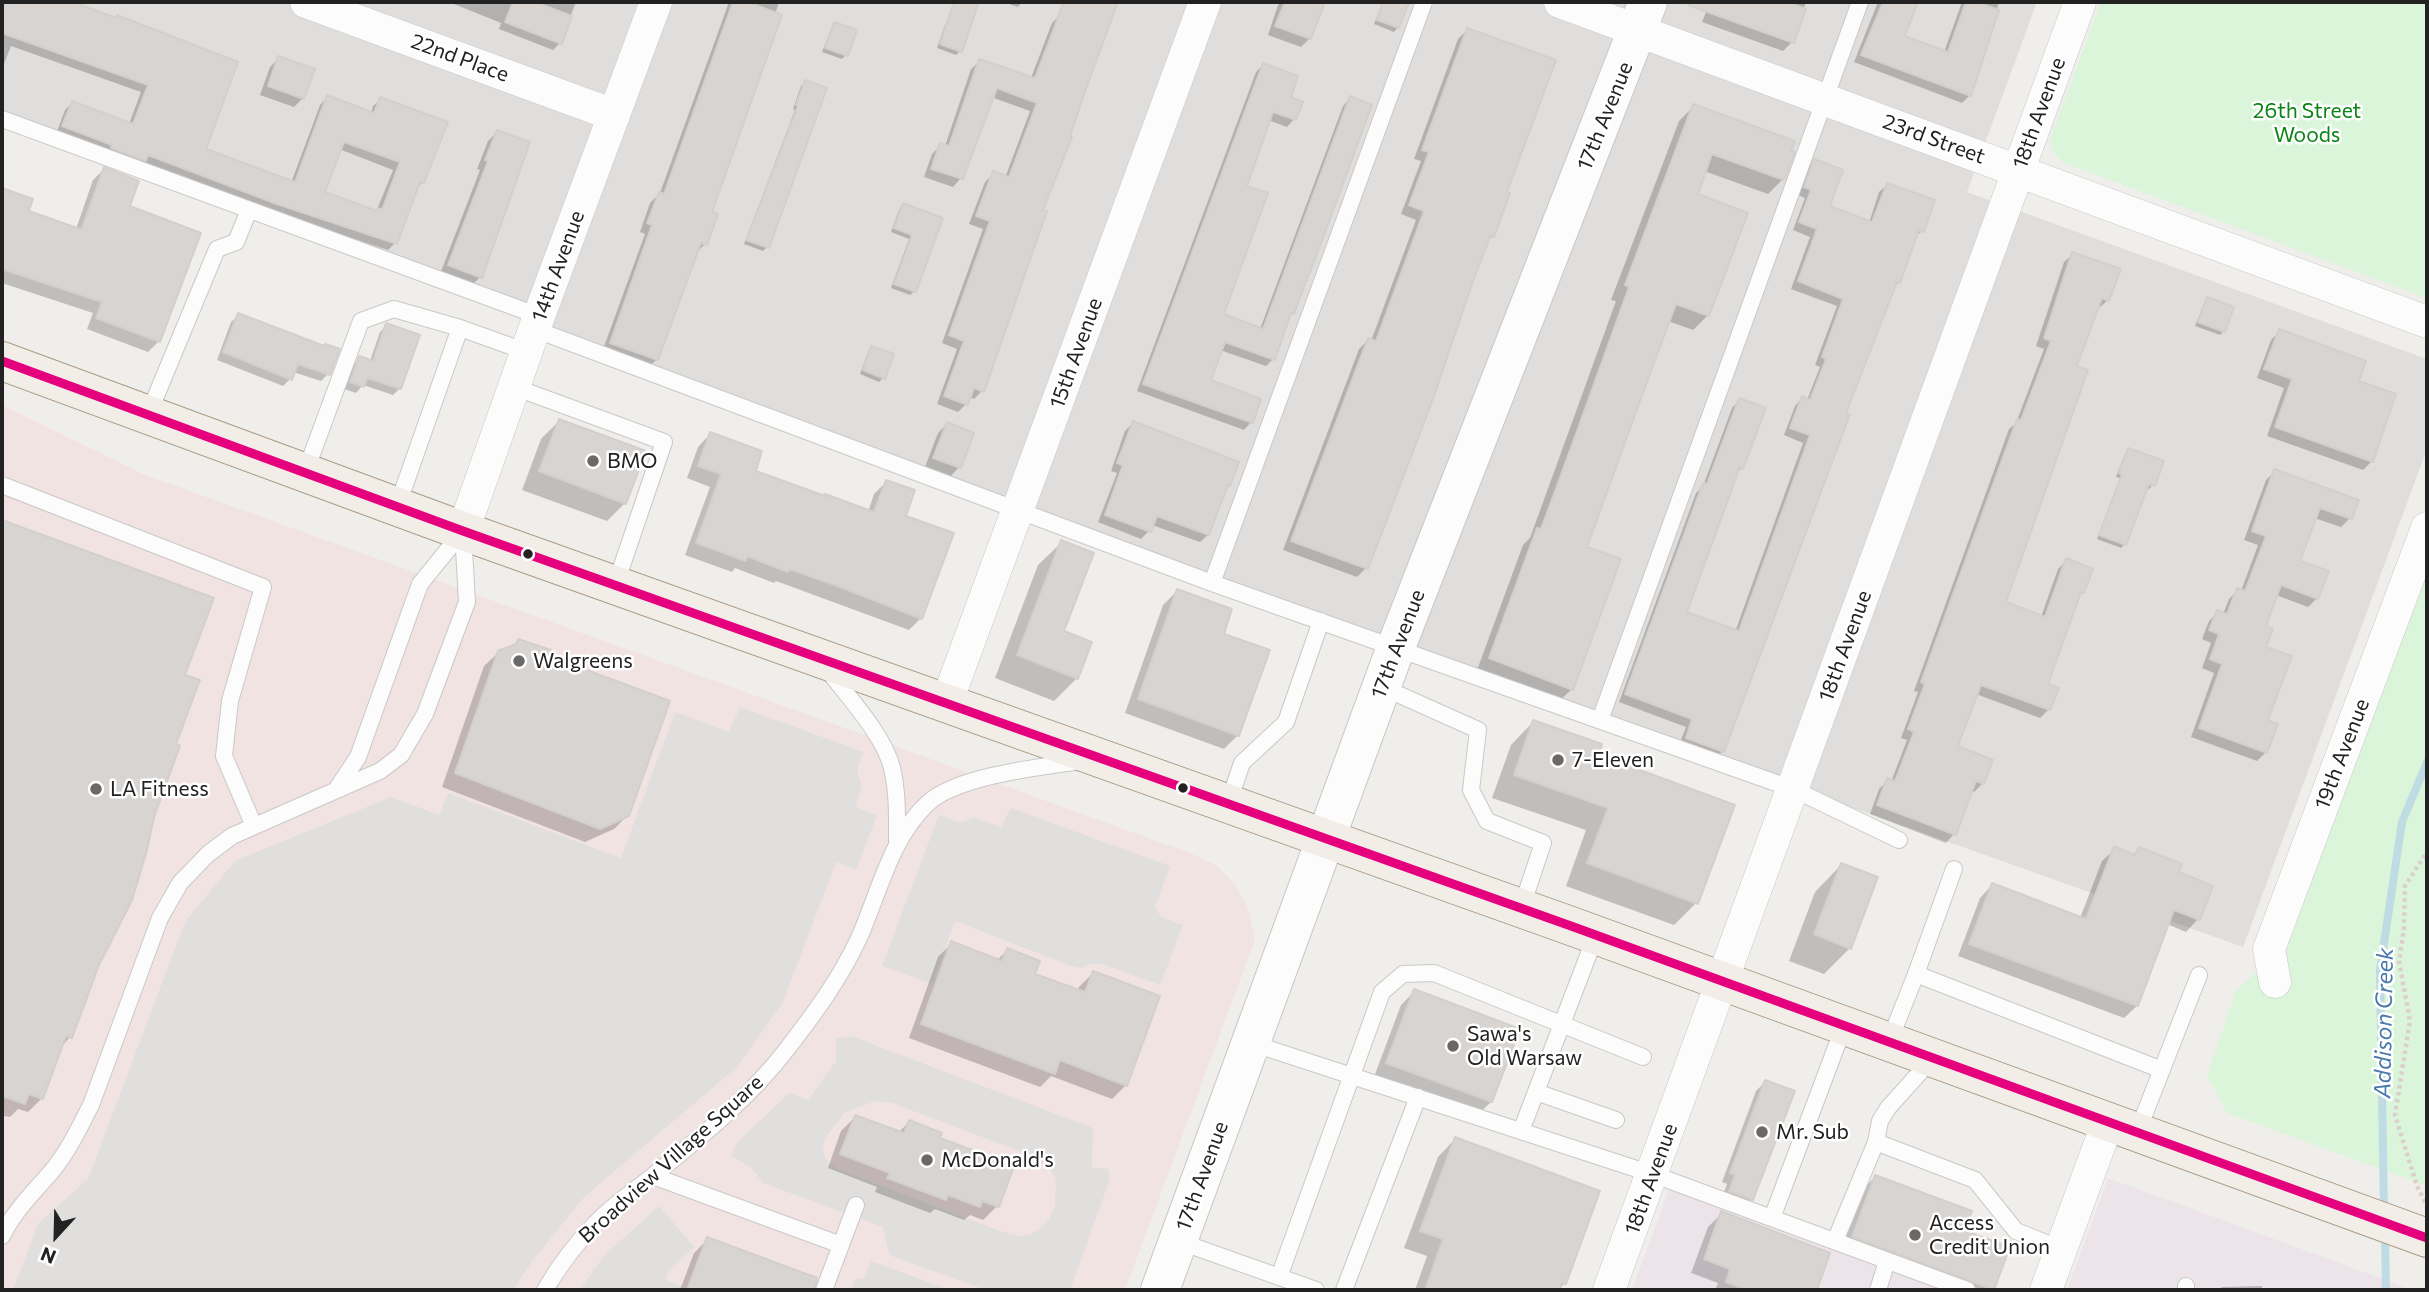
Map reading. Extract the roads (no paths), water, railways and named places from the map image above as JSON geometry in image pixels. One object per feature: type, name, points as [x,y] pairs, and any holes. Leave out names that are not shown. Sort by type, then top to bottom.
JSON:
[{"type":"main road","points":[[2,361],[615,586],[1596,935],[2427,1238]]},
{"type":"street","name":"22nd Place","points":[[306,2],[614,115]]},
{"type":"street","name":"14th Avenue","points":[[463,531],[533,332],[656,2]]},
{"type":"street","name":"15th Avenue","points":[[946,704],[1205,2]]},
{"type":"street","name":"23rd Street","points":[[1560,2],[1643,16],[1825,99],[2427,322]]},
{"type":"street","name":"18th Avenue","points":[[1609,1290],[2080,2]]},
{"type":"street","name":"17th Avenue","points":[[1160,1290],[1395,647],[1643,16]]},
{"type":"street","name":"19th Avenue","points":[[2275,982],[2269,949],[2427,528]]},
{"type":"street","points":[[2046,1290],[2061,1249],[2123,1128]]},
{"type":"lane","points":[[1212,583],[1424,2]]},
{"type":"lane","points":[[1600,720],[1860,2]]},
{"type":"lane","points":[[2,120],[249,210],[533,332],[1212,583],[1793,789],[1899,840]]},
{"type":"lane","points":[[148,415],[217,249],[236,242],[249,210]]},
{"type":"lane","points":[[305,473],[361,321],[394,309],[460,328],[533,332]]},
{"type":"lane","points":[[397,507],[460,328]]},
{"type":"lane","points":[[514,387],[664,442],[615,586]]},
{"type":"lane","points":[[2,485],[263,587],[230,701],[224,756],[254,826]]},
{"type":"lane","points":[[337,789],[358,757],[420,584],[463,531]]},
{"type":"lane","points":[[2,1236],[23,1202],[53,1170],[78,1131],[91,1105],[160,918],[180,883],[208,853],[232,836],[380,771],[401,755],[425,714],[467,602],[463,531]]},
{"type":"lane","points":[[1228,804],[1242,763],[1286,722],[1321,621]]},
{"type":"lane","name":"Broadview Village Square","points":[[819,659],[872,729],[892,766],[897,804],[897,845]]},
{"type":"lane","points":[[1381,687],[1478,730],[1471,790],[1487,821],[1543,844],[1521,909]]},
{"type":"lane","name":"Broadview Village Square","points":[[545,1290],[567,1256],[597,1222],[751,1090],[785,1053],[836,982],[858,939],[897,845],[930,801],[951,790],[993,775],[1098,758]]},
{"type":"lane","points":[[1889,1042],[1954,869]]},
{"type":"lane","points":[[1521,1131],[1596,935]]},
{"type":"lane","points":[[1279,1277],[1382,992],[1403,974],[1434,973],[1643,1057]]},
{"type":"lane","points":[[1916,974],[2162,1070]]},
{"type":"lane","points":[[2123,1128],[2162,1070],[2199,975]]},
{"type":"lane","points":[[1772,1218],[1844,1026]]},
{"type":"lane","points":[[1251,1043],[1653,1174],[1967,1290]]},
{"type":"lane","points":[[1835,1241],[1877,1142],[1880,1121],[1888,1108],[1933,1058]]},
{"type":"lane","points":[[1536,1092],[1616,1120]]},
{"type":"lane","points":[[1344,1290],[1419,1097]]},
{"type":"lane","points":[[1877,1142],[1975,1180],[2016,1231],[2061,1249]]},
{"type":"lane","points":[[653,1176],[841,1245]]},
{"type":"lane","points":[[824,1290],[856,1205]]},
{"type":"lane","points":[[1178,1241],[1317,1290]]},
{"type":"lane","points":[[1878,1290],[1887,1261]]},
{"type":"waterway","name":"Addison Creek","points":[[2384,1210],[2380,970],[2402,822],[2427,762]]},
{"type":"waterway","name":"Addison Creek","points":[[2385,1234],[2386,1290]]},
{"type":"place","name":"BMO","points":[[593,461]]},
{"type":"place","name":"Walgreens","points":[[519,661]]},
{"type":"place","name":"7-Eleven","points":[[1558,760]]},
{"type":"place","name":"LA Fitness","points":[[96,789]]},
{"type":"place","name":"Sawa's Old Warsaw","points":[[1453,1046]]},
{"type":"place","name":"Mr. Sub","points":[[1762,1132]]},
{"type":"place","name":"McDonald's","points":[[927,1160]]},
{"type":"place","name":"Access Credit Union","points":[[1915,1235]]},
{"type":"park label","name":"26th Street Woods","points":[[2307,123]]}]
